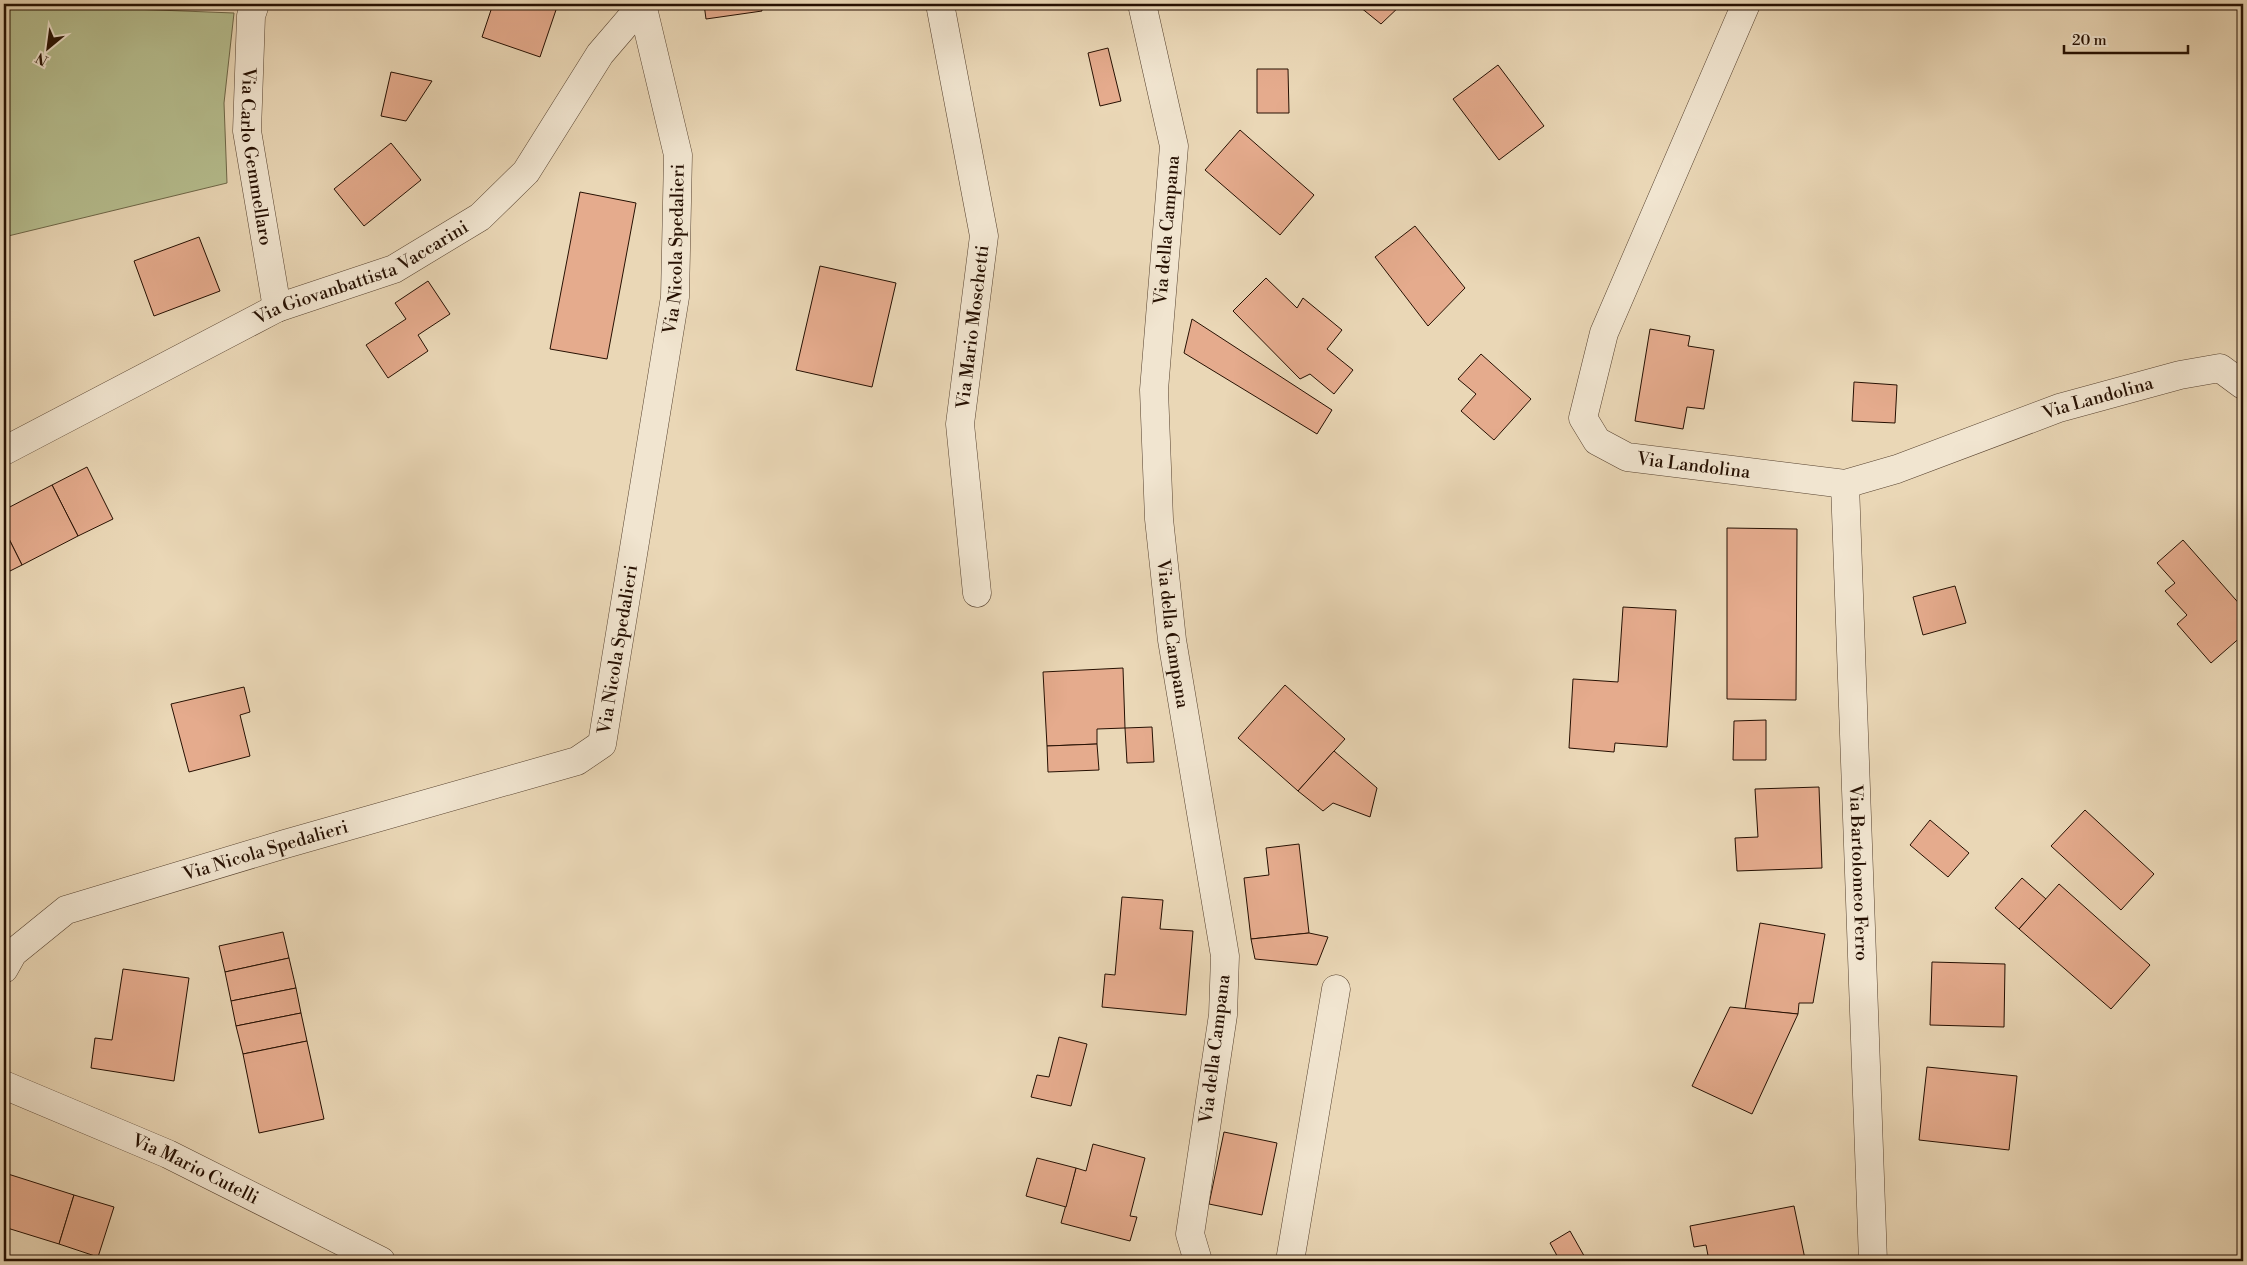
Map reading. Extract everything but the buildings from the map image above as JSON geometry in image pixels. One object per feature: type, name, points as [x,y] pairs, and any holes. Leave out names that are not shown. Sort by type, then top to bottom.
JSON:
[{"type":"street","name":"Via Carlo Gemmellaro","points":[[255,4],[250,16],[247,131],[277,308]]},
{"type":"street","name":"Via Giovanbattista Vaccarini","points":[[4,451],[277,308],[394,269],[480,216],[526,172],[600,54],[642,4]]},
{"type":"street","name":"Via Nicola Spedalieri","points":[[4,969],[13,953],[66,910],[285,844],[578,761],[602,744],[675,297],[678,155],[642,4]]},
{"type":"street","name":"Via Mario Moschetti","points":[[940,4],[984,236],[960,424],[977,593]]},
{"type":"street","name":"Via della Campana","points":[[1142,4],[1174,146],[1154,390],[1159,519],[1172,640],[1225,956],[1223,1015],[1190,1234],[1198,1261]]},
{"type":"street","name":"Via Landolina","points":[[1746,4],[1604,333],[1583,418],[1597,441],[1627,457],[1845,484],[1897,469],[2059,408],[2180,375],[2220,368],[2243,385]]},
{"type":"street","name":"Via Bartolomeo Ferro","points":[[1845,484],[1873,1261]]},
{"type":"street","points":[[1290,1261],[1336,989]]},
{"type":"street","name":"Via Mario Cutelli","points":[[4,1085],[168,1154],[382,1261]]},
{"type":"green space","points":[[4,4],[234,13],[224,103],[227,183],[4,237]]}]
